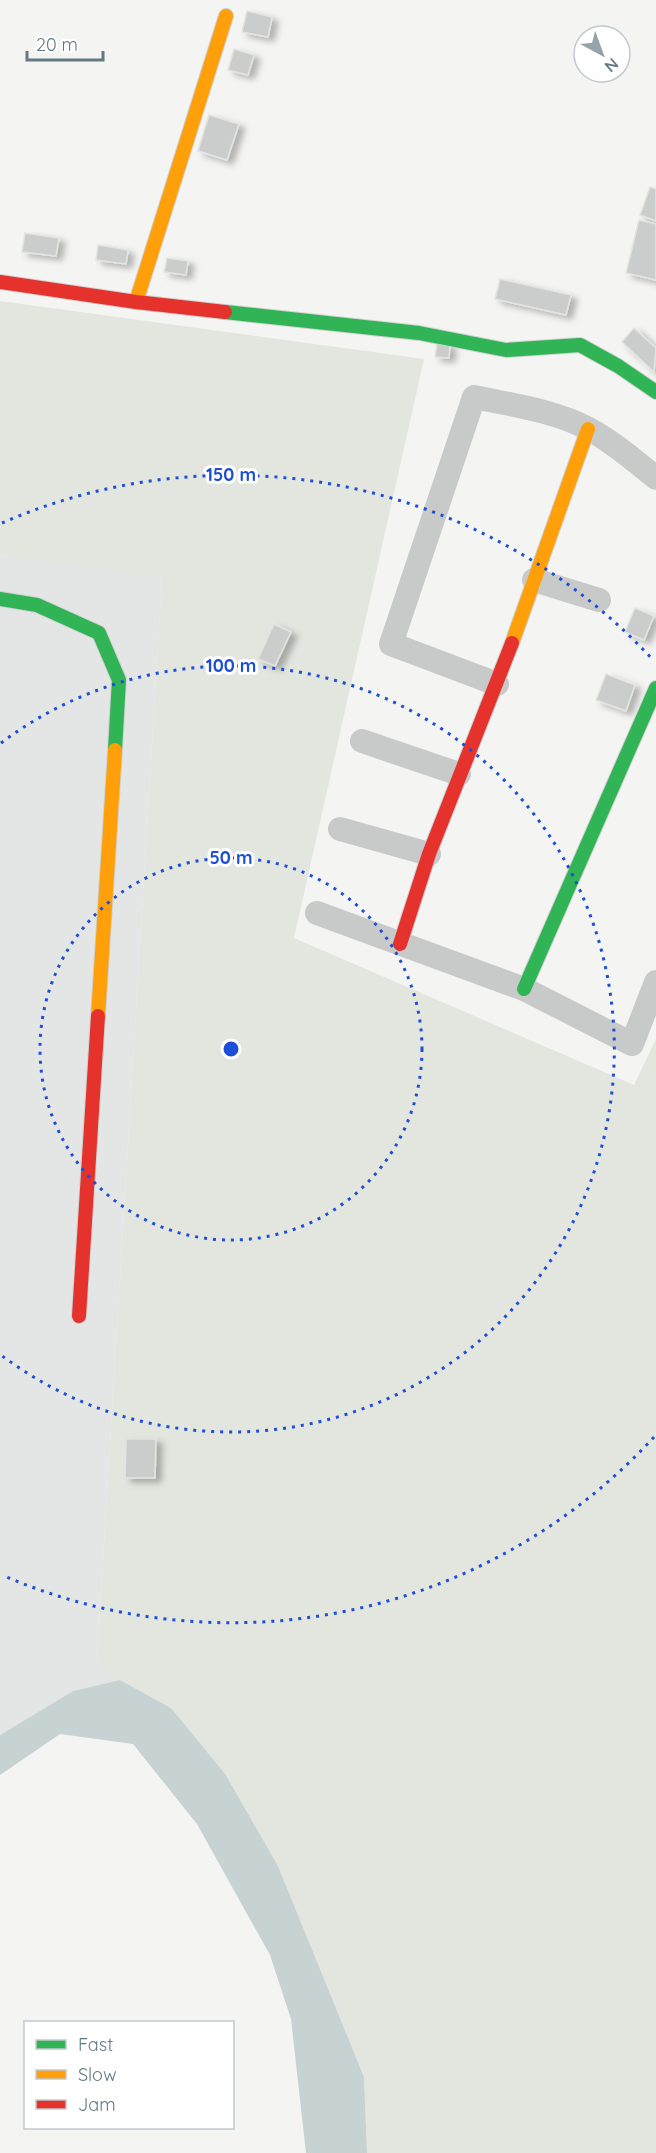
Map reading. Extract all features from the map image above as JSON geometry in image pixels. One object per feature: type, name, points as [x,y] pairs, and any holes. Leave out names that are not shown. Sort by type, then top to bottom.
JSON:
[{"type":"street","points":[[136,302],[226,16]]},
{"type":"street","points":[[0,282],[136,302],[419,333],[506,350],[580,345],[618,366],[656,392]]},
{"type":"street","points":[[497,684],[391,644],[474,397],[549,413],[588,429],[622,451],[656,478]]},
{"type":"street","points":[[400,944],[429,854],[459,774],[497,684],[588,429]]},
{"type":"street","points":[[534,580],[599,600]]},
{"type":"street","points":[[0,599],[37,605],[99,633],[119,680],[79,1316]]},
{"type":"street","points":[[524,989],[656,688]]},
{"type":"street","points":[[362,741],[459,774]]},
{"type":"street","points":[[340,829],[429,854]]},
{"type":"street","points":[[317,913],[524,989],[632,1044],[656,982]]},
{"type":"shaded area","points":[[0,301],[424,359],[294,938],[634,1085],[656,1039],[656,2153],[367,2153],[364,2077],[278,1866],[171,1708],[120,1680],[97,1661],[162,578],[0,554]]},
{"type":"shaded area","points":[[0,554],[162,577],[97,1660],[120,1680],[73,1691],[0,1735]]},
{"type":"shaded area","points":[[120,1680],[171,1708],[225,1774],[278,1866],[364,2077],[367,2153],[306,2153],[291,2019],[270,1955],[197,1824],[133,1744],[60,1734],[0,1775],[0,1735],[73,1691]]},
{"type":"building","points":[[247,11],[272,17],[268,37],[242,32]]},
{"type":"building","points":[[234,49],[254,55],[248,75],[228,70]]},
{"type":"building","points":[[209,115],[239,124],[227,160],[198,151]]},
{"type":"building","points":[[650,187],[656,189],[656,221],[640,215]]},
{"type":"building","points":[[639,220],[656,224],[656,280],[626,273]]},
{"type":"building","points":[[25,233],[59,238],[56,256],[22,252]]},
{"type":"building","points":[[98,245],[128,250],[126,264],[96,260]]},
{"type":"building","points":[[167,258],[188,261],[186,275],[164,272]]},
{"type":"building","points":[[500,279],[571,295],[566,315],[495,299]]},
{"type":"building","points":[[634,328],[656,348],[654,372],[622,342]]},
{"type":"building","points":[[437,343],[450,344],[449,358],[435,357]]},
{"type":"building","points":[[635,608],[654,616],[644,640],[625,632]]},
{"type":"building","points":[[274,624],[291,632],[275,666],[258,659]]},
{"type":"building","points":[[606,674],[635,685],[626,711],[596,700]]},
{"type":"building","points":[[126,1439],[156,1439],[155,1478],[125,1478]]},
{"type":"traffic: fast","points":[[225,312],[419,333],[506,350],[580,345],[618,366],[656,392]]},
{"type":"traffic: fast","points":[[0,599],[37,605],[99,633],[119,680],[115,750]]},
{"type":"traffic: fast","points":[[524,989],[656,688]]},
{"type":"traffic: slow","points":[[136,302],[226,16]]},
{"type":"traffic: slow","points":[[512,643],[588,429]]},
{"type":"traffic: slow","points":[[98,1016],[115,750]]},
{"type":"traffic: jam","points":[[0,282],[136,302],[225,312]]},
{"type":"traffic: jam","points":[[400,944],[429,854],[512,643]]},
{"type":"traffic: jam","points":[[79,1316],[98,1016]]}]
